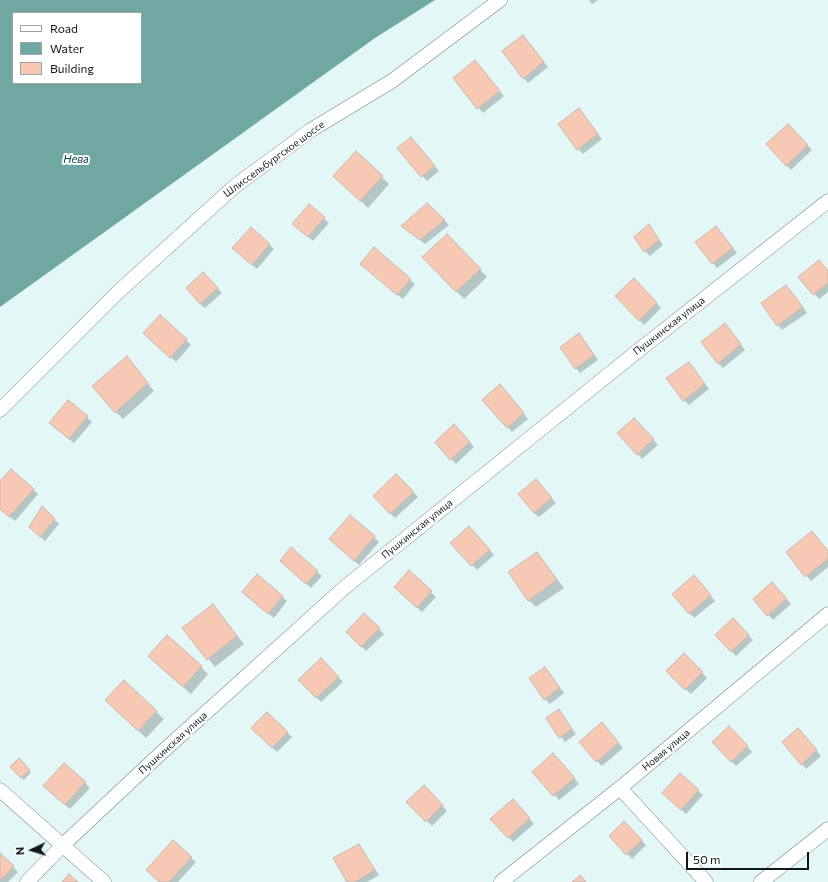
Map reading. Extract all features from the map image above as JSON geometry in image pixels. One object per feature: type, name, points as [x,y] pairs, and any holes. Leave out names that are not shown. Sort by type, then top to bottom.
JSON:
[{"type":"street","name":"Шлиссельбургское шоссе","points":[[0,410],[117,293],[235,186],[312,130],[392,82],[500,0]]},
{"type":"street","name":"Пушкинская улица","points":[[27,882],[160,754],[344,588],[633,354],[828,201]]},
{"type":"street","name":"Новая улица","points":[[501,882],[620,788],[828,614]]},
{"type":"street","points":[[620,788],[706,882]]},
{"type":"street","points":[[0,790],[104,882]]},
{"type":"street","points":[[761,882],[828,830]]},
{"type":"water","name":"Нева","points":[[0,0],[435,0],[375,38],[0,307]]},
{"type":"building","points":[[523,35],[544,62],[523,79],[502,51]]},
{"type":"building","points":[[475,60],[500,91],[477,109],[453,78]]},
{"type":"building","points":[[579,108],[598,134],[577,150],[558,124]]},
{"type":"building","points":[[788,124],[808,145],[786,166],[766,144]]},
{"type":"building","points":[[411,137],[435,166],[421,177],[397,148]]},
{"type":"building","points":[[356,151],[383,176],[360,201],[333,176]]},
{"type":"building","points":[[427,203],[445,220],[420,240],[401,226]]},
{"type":"building","points":[[309,204],[325,217],[308,237],[292,224]]},
{"type":"building","points":[[649,224],[659,240],[644,252],[634,237]]},
{"type":"building","points":[[716,226],[733,248],[712,264],[695,242]]},
{"type":"building","points":[[251,227],[270,244],[252,265],[232,248]]},
{"type":"building","points":[[447,234],[481,269],[456,292],[422,257]]},
{"type":"building","points":[[374,247],[411,279],[397,295],[360,264]]},
{"type":"building","points":[[819,260],[828,271],[828,283],[813,295],[798,277]]},
{"type":"building","points":[[203,272],[218,288],[200,304],[186,288]]},
{"type":"building","points":[[634,278],[657,303],[639,321],[615,296]]},
{"type":"building","points":[[786,285],[803,307],[777,326],[761,303]]},
{"type":"building","points":[[160,315],[187,339],[170,358],[143,333]]},
{"type":"building","points":[[725,323],[741,344],[718,364],[701,342]]},
{"type":"building","points":[[579,333],[594,355],[575,369],[560,347]]},
{"type":"building","points":[[127,356],[148,383],[115,413],[92,386]]},
{"type":"building","points":[[689,362],[705,384],[683,401],[666,378]]},
{"type":"building","points":[[500,384],[524,413],[507,428],[482,400]]},
{"type":"building","points":[[68,400],[88,416],[69,439],[49,423]]},
{"type":"building","points":[[634,418],[654,439],[637,455],[617,433]]},
{"type":"building","points":[[454,424],[470,442],[450,460],[435,442]]},
{"type":"building","points":[[11,469],[34,489],[9,517],[0,509],[0,481]]},
{"type":"building","points":[[396,474],[414,492],[390,514],[373,496]]},
{"type":"building","points":[[536,479],[552,498],[534,513],[518,494]]},
{"type":"building","points":[[42,506],[55,519],[40,537],[29,527]]},
{"type":"building","points":[[350,515],[375,536],[354,561],[329,539]]},
{"type":"building","points":[[469,526],[490,550],[471,566],[450,543]]},
{"type":"building","points":[[812,531],[828,551],[828,559],[805,577],[786,552]]},
{"type":"building","points":[[291,547],[318,571],[306,584],[280,561]]},
{"type":"building","points":[[537,552],[557,580],[528,601],[508,572]]},
{"type":"building","points":[[409,570],[432,591],[417,608],[394,587]]},
{"type":"building","points":[[257,574],[283,596],[268,614],[242,592]]},
{"type":"building","points":[[694,575],[711,595],[689,614],[672,594]]},
{"type":"building","points":[[772,582],[787,599],[767,616],[753,599]]},
{"type":"building","points":[[213,604],[237,636],[207,660],[182,628]]},
{"type":"building","points":[[364,613],[380,628],[361,647],[346,632]]},
{"type":"building","points":[[733,618],[749,635],[731,652],[715,635]]},
{"type":"building","points":[[167,635],[202,666],[183,687],[148,656]]},
{"type":"building","points":[[684,653],[703,672],[685,690],[666,671]]},
{"type":"building","points":[[321,658],[339,677],[316,698],[298,680]]},
{"type":"building","points":[[545,667],[560,688],[544,700],[529,678]]},
{"type":"building","points":[[124,680],[157,711],[138,731],[105,700]]},
{"type":"building","points":[[559,709],[572,729],[559,738],[546,718]]},
{"type":"building","points":[[267,712],[288,732],[272,748],[251,728]]},
{"type":"building","points":[[602,722],[619,743],[596,762],[579,742]]},
{"type":"building","points":[[729,726],[748,746],[731,762],[712,742]]},
{"type":"building","points":[[798,728],[817,750],[801,765],[782,742]]},
{"type":"building","points":[[553,753],[575,778],[553,796],[532,772]]},
{"type":"building","points":[[19,758],[30,770],[21,778],[10,767]]},
{"type":"building","points":[[64,763],[86,782],[65,805],[43,786]]},
{"type":"building","points":[[680,773],[699,790],[681,810],[662,793]]},
{"type":"building","points":[[424,785],[443,805],[426,822],[406,802]]},
{"type":"building","points":[[513,799],[530,818],[508,838],[490,819]]},
{"type":"building","points":[[624,821],[642,840],[626,855],[609,836]]},
{"type":"building","points":[[173,840],[192,857],[169,882],[159,882],[146,870]]},
{"type":"building","points":[[359,844],[375,870],[355,882],[347,882],[333,858]]},
{"type":"building","points":[[0,853],[14,866],[0,881]]},
{"type":"building","points":[[69,874],[78,882],[62,882]]},
{"type":"building","points":[[580,875],[586,882],[572,882]]}]
